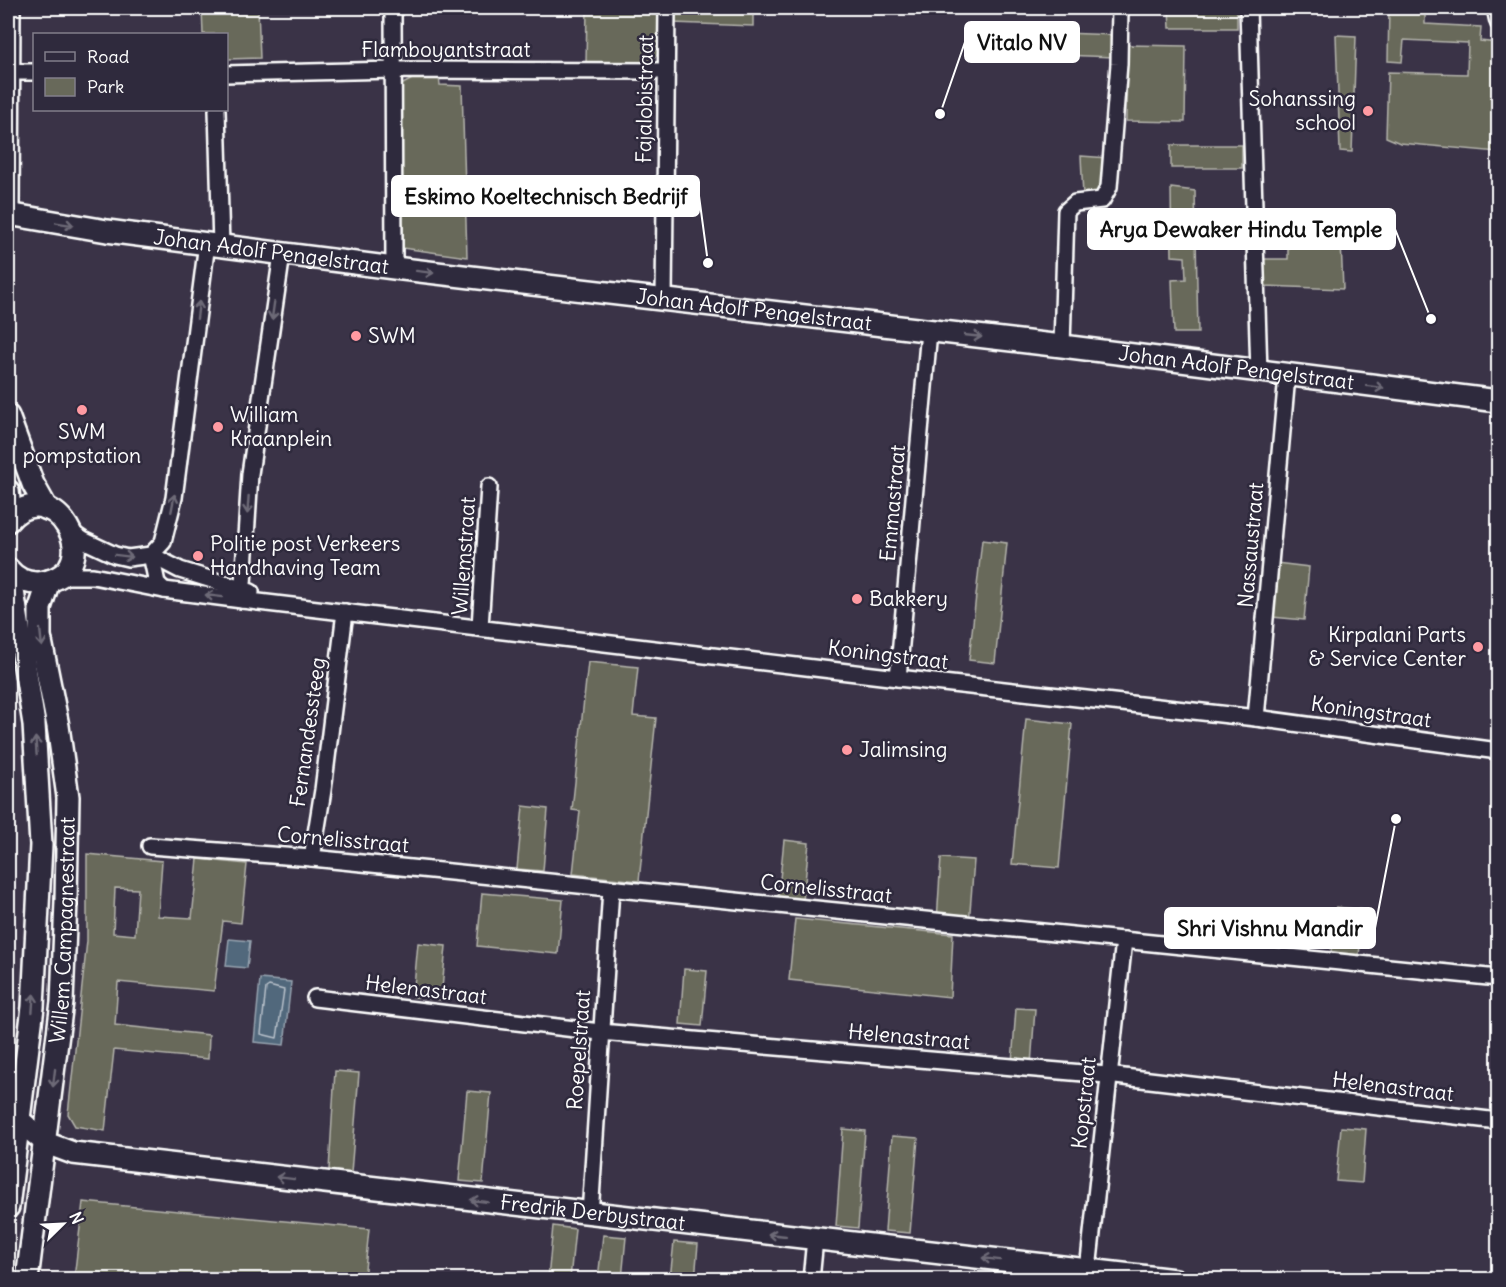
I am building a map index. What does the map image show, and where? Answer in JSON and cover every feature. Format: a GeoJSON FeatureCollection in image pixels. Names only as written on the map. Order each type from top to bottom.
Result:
{"type":"FeatureCollection","features":[{"type":"Feature","properties":{"kind":"main road","name":"Johan Adolf Pengelstraat"},"geometry":{"type":"LineString","coordinates":[[9,215],[394,268],[1062,346],[1259,373],[1498,401]]}},
{"type":"Feature","properties":{"kind":"main road"},"geometry":{"type":"LineString","coordinates":[[8,416],[33,484],[47,509]]}},
{"type":"Feature","properties":{"kind":"main road"},"geometry":{"type":"LineString","coordinates":[[8,491],[9,519],[28,508],[47,509],[62,518],[72,532]]}},
{"type":"Feature","properties":{"kind":"main road","name":"Willem Campagnestraat"},"geometry":{"type":"LineString","coordinates":[[27,1280],[63,1002],[69,810],[58,726],[40,636],[40,608],[54,579],[69,564],[73,554],[72,532]]}},
{"type":"Feature","properties":{"kind":"main road"},"geometry":{"type":"LineString","coordinates":[[9,571],[31,583],[54,579]]}},
{"type":"Feature","properties":{"kind":"main road","name":"Willem Campagnestraat"},"geometry":{"type":"LineString","coordinates":[[8,1207],[33,1007],[41,845],[34,724],[9,571]]}},
{"type":"Feature","properties":{"kind":"main road","name":"Fredrik Derbystraat"},"geometry":{"type":"LineString","coordinates":[[20,1121],[46,1143],[73,1153],[590,1215],[1175,1280]]}},
{"type":"Feature","properties":{"kind":"street"},"geometry":{"type":"LineString","coordinates":[[9,215],[12,8]]}},
{"type":"Feature","properties":{"kind":"street"},"geometry":{"type":"LineString","coordinates":[[393,8],[394,268]]}},
{"type":"Feature","properties":{"kind":"street","name":"Fajalobistraat"},"geometry":{"type":"LineString","coordinates":[[664,299],[667,8]]}},
{"type":"Feature","properties":{"kind":"street"},"geometry":{"type":"LineString","coordinates":[[1062,346],[1066,211],[1075,203],[1102,200],[1109,187],[1119,64],[1120,8]]}},
{"type":"Feature","properties":{"kind":"street"},"geometry":{"type":"LineString","coordinates":[[1248,8],[1259,373]]}},
{"type":"Feature","properties":{"kind":"street"},"geometry":{"type":"LineString","coordinates":[[1495,8],[1498,22]]}},
{"type":"Feature","properties":{"kind":"street","name":"Flamboyantstraat"},"geometry":{"type":"LineString","coordinates":[[228,74],[394,70],[666,71]]}},
{"type":"Feature","properties":{"kind":"street"},"geometry":{"type":"LineString","coordinates":[[11,72],[33,72]]}},
{"type":"Feature","properties":{"kind":"street"},"geometry":{"type":"LineString","coordinates":[[72,532],[83,540],[115,555],[128,558],[151,555],[163,542],[174,498],[214,244],[217,111]]}},
{"type":"Feature","properties":{"kind":"street"},"geometry":{"type":"LineString","coordinates":[[242,594],[250,474],[282,254]]}},
{"type":"Feature","properties":{"kind":"street","name":"Emmastraat"},"geometry":{"type":"LineString","coordinates":[[898,678],[929,331]]}},
{"type":"Feature","properties":{"kind":"street","name":"Nassaustraat"},"geometry":{"type":"LineString","coordinates":[[1256,717],[1287,376]]}},
{"type":"Feature","properties":{"kind":"street","name":"Willemstraat"},"geometry":{"type":"LineString","coordinates":[[480,627],[489,487]]}},
{"type":"Feature","properties":{"kind":"street"},"geometry":{"type":"LineString","coordinates":[[151,555],[157,582],[164,590]]}},
{"type":"Feature","properties":{"kind":"street","name":"Koningstraat"},"geometry":{"type":"LineString","coordinates":[[151,555],[180,570],[272,603],[898,678],[1256,717],[1498,751]]}},
{"type":"Feature","properties":{"kind":"street","name":"Koningstraat"},"geometry":{"type":"LineString","coordinates":[[54,579],[93,576],[164,590],[242,594]]}},
{"type":"Feature","properties":{"kind":"street","name":"Fernandessteeg"},"geometry":{"type":"LineString","coordinates":[[312,858],[323,790],[345,612]]}},
{"type":"Feature","properties":{"kind":"street","name":"Cornelisstraat"},"geometry":{"type":"LineString","coordinates":[[150,846],[312,858],[1498,978]]}},
{"type":"Feature","properties":{"kind":"street","name":"Roepelstraat"},"geometry":{"type":"LineString","coordinates":[[590,1215],[611,889]]}},
{"type":"Feature","properties":{"kind":"street","name":"Kopstraat"},"geometry":{"type":"LineString","coordinates":[[1088,1270],[1107,1075],[1124,940]]}},
{"type":"Feature","properties":{"kind":"street","name":"Helenastraat"},"geometry":{"type":"LineString","coordinates":[[315,998],[600,1032],[1107,1075],[1498,1121]]}},
{"type":"Feature","properties":{"kind":"street"},"geometry":{"type":"LineString","coordinates":[[811,1280],[815,1239]]}},
{"type":"Feature","properties":{"kind":"green space"},"geometry":{"type":"Polygon","coordinates":[[[202,8],[258,8],[260,58],[228,59],[228,33],[203,33],[202,8]]]}},
{"type":"Feature","properties":{"kind":"green space"},"geometry":{"type":"Polygon","coordinates":[[[587,8],[661,8],[657,55],[647,65],[586,65],[587,8]]]}},
{"type":"Feature","properties":{"kind":"green space"},"geometry":{"type":"Polygon","coordinates":[[[673,8],[753,8],[753,26],[673,23],[673,8]]]}},
{"type":"Feature","properties":{"kind":"green space"},"geometry":{"type":"Polygon","coordinates":[[[1169,8],[1237,8],[1237,28],[1170,28],[1169,8]]]}},
{"type":"Feature","properties":{"kind":"green space"},"geometry":{"type":"Polygon","coordinates":[[[1389,8],[1425,8],[1425,24],[1481,27],[1480,41],[1498,43],[1498,152],[1400,143],[1386,137],[1388,72],[1467,74],[1468,43],[1404,40],[1402,62],[1388,61],[1389,8]]]}},
{"type":"Feature","properties":{"kind":"green space"},"geometry":{"type":"Polygon","coordinates":[[[1063,33],[1115,35],[1114,57],[1062,55],[1063,33]]]}},
{"type":"Feature","properties":{"kind":"green space"},"geometry":{"type":"Polygon","coordinates":[[[1336,35],[1356,36],[1352,152],[1340,151],[1336,35]]]}},
{"type":"Feature","properties":{"kind":"green space"},"geometry":{"type":"Polygon","coordinates":[[[1127,45],[1186,46],[1185,122],[1126,121],[1127,45]]]}},
{"type":"Feature","properties":{"kind":"green space"},"geometry":{"type":"Polygon","coordinates":[[[416,77],[439,77],[440,85],[462,86],[467,257],[403,248],[403,223],[400,222],[401,85],[416,77]]]}},
{"type":"Feature","properties":{"kind":"green space"},"geometry":{"type":"Polygon","coordinates":[[[1171,145],[1242,145],[1242,168],[1171,168],[1171,145]]]}},
{"type":"Feature","properties":{"kind":"green space"},"geometry":{"type":"Polygon","coordinates":[[[1081,156],[1108,158],[1103,192],[1083,196],[1081,156]]]}},
{"type":"Feature","properties":{"kind":"green space"},"geometry":{"type":"Polygon","coordinates":[[[1171,188],[1195,191],[1198,333],[1174,333],[1172,280],[1186,279],[1185,257],[1172,256],[1171,188]]]}},
{"type":"Feature","properties":{"kind":"green space"},"geometry":{"type":"Polygon","coordinates":[[[1288,240],[1341,242],[1343,289],[1265,286],[1264,259],[1288,259],[1288,240]]]}},
{"type":"Feature","properties":{"kind":"green space"},"geometry":{"type":"Polygon","coordinates":[[[982,540],[1007,543],[995,663],[969,660],[982,540]]]}},
{"type":"Feature","properties":{"kind":"green space"},"geometry":{"type":"Polygon","coordinates":[[[1276,563],[1309,567],[1304,620],[1272,617],[1276,563]]]}},
{"type":"Feature","properties":{"kind":"green space"},"geometry":{"type":"Polygon","coordinates":[[[588,662],[638,667],[633,716],[656,718],[639,881],[573,874],[580,811],[572,810],[588,662]]]}},
{"type":"Feature","properties":{"kind":"green space"},"geometry":{"type":"Polygon","coordinates":[[[1026,719],[1072,724],[1059,868],[1012,864],[1026,719]]]}},
{"type":"Feature","properties":{"kind":"green space"},"geometry":{"type":"Polygon","coordinates":[[[523,806],[548,809],[543,871],[517,869],[523,806]]]}},
{"type":"Feature","properties":{"kind":"green space"},"geometry":{"type":"Polygon","coordinates":[[[784,840],[809,843],[803,901],[778,898],[784,840]]]}},
{"type":"Feature","properties":{"kind":"green space"},"geometry":{"type":"Polygon","coordinates":[[[87,854],[162,861],[158,916],[192,918],[198,859],[247,864],[241,923],[223,921],[214,991],[118,982],[115,1025],[209,1035],[208,1059],[114,1050],[105,1131],[75,1126],[68,1114],[87,941],[87,854]],[[115,888],[113,933],[135,935],[138,889],[115,888]]]}},
{"type":"Feature","properties":{"kind":"green space"},"geometry":{"type":"Polygon","coordinates":[[[941,858],[974,860],[969,924],[937,921],[941,858]]]}},
{"type":"Feature","properties":{"kind":"green space"},"geometry":{"type":"Polygon","coordinates":[[[482,893],[563,900],[558,954],[477,946],[482,893]]]}},
{"type":"Feature","properties":{"kind":"green space"},"geometry":{"type":"Polygon","coordinates":[[[1336,907],[1364,910],[1359,955],[1331,952],[1336,907]]]}},
{"type":"Feature","properties":{"kind":"green space"},"geometry":{"type":"Polygon","coordinates":[[[795,919],[953,934],[950,997],[789,980],[795,919]]]}},
{"type":"Feature","properties":{"kind":"green space"},"geometry":{"type":"Polygon","coordinates":[[[418,943],[446,946],[441,1000],[413,997],[418,943]]]}},
{"type":"Feature","properties":{"kind":"green space"},"geometry":{"type":"Polygon","coordinates":[[[684,969],[707,971],[702,1026],[680,1024],[684,969]]]}},
{"type":"Feature","properties":{"kind":"green space"},"geometry":{"type":"Polygon","coordinates":[[[1016,1008],[1035,1009],[1031,1065],[1012,1063],[1016,1008]]]}},
{"type":"Feature","properties":{"kind":"green space"},"geometry":{"type":"Polygon","coordinates":[[[335,1071],[359,1073],[351,1173],[329,1170],[335,1071]]]}},
{"type":"Feature","properties":{"kind":"green space"},"geometry":{"type":"Polygon","coordinates":[[[467,1091],[491,1093],[483,1183],[459,1181],[467,1091]]]}},
{"type":"Feature","properties":{"kind":"green space"},"geometry":{"type":"Polygon","coordinates":[[[1341,1127],[1366,1129],[1362,1183],[1336,1181],[1341,1127]]]}},
{"type":"Feature","properties":{"kind":"green space"},"geometry":{"type":"Polygon","coordinates":[[[843,1129],[865,1131],[858,1228],[836,1226],[843,1129]]]}},
{"type":"Feature","properties":{"kind":"green space"},"geometry":{"type":"Polygon","coordinates":[[[892,1136],[918,1138],[910,1233],[885,1231],[892,1136]]]}},
{"type":"Feature","properties":{"kind":"green space"},"geometry":{"type":"Polygon","coordinates":[[[83,1202],[369,1229],[364,1279],[74,1279],[83,1202]]]}},
{"type":"Feature","properties":{"kind":"green space"},"geometry":{"type":"Polygon","coordinates":[[[553,1226],[575,1229],[570,1279],[548,1279],[553,1226]]]}},
{"type":"Feature","properties":{"kind":"green space"},"geometry":{"type":"Polygon","coordinates":[[[603,1235],[626,1237],[622,1279],[598,1279],[603,1235]]]}},
{"type":"Feature","properties":{"kind":"green space"},"geometry":{"type":"Polygon","coordinates":[[[674,1242],[698,1244],[695,1279],[670,1279],[674,1242]]]}},
{"type":"Feature","properties":{"kind":"water"},"geometry":{"type":"Polygon","coordinates":[[[229,939],[250,941],[247,968],[226,966],[229,939]]]}},
{"type":"Feature","properties":{"kind":"water"},"geometry":{"type":"Polygon","coordinates":[[[260,979],[291,982],[284,1045],[254,1042],[260,979]]]}},
{"type":"Feature","properties":{"kind":"place","name":"Sohanssing school"},"geometry":{"type":"Point","coordinates":[1368,111]}},
{"type":"Feature","properties":{"kind":"place","name":"Vitalo NV"},"geometry":{"type":"Point","coordinates":[940,114]}},
{"type":"Feature","properties":{"kind":"place","name":"Eskimo Koeltechnisch Bedrijf"},"geometry":{"type":"Point","coordinates":[708,263]}},
{"type":"Feature","properties":{"kind":"place","name":"Arya Dewaker Hindu Temple"},"geometry":{"type":"Point","coordinates":[1431,319]}},
{"type":"Feature","properties":{"kind":"place","name":"SWM"},"geometry":{"type":"Point","coordinates":[356,336]}},
{"type":"Feature","properties":{"kind":"place","name":"SWM pompstation"},"geometry":{"type":"Point","coordinates":[82,410]}},
{"type":"Feature","properties":{"kind":"place","name":"William Kraanplein"},"geometry":{"type":"Point","coordinates":[218,427]}},
{"type":"Feature","properties":{"kind":"place","name":"Politie post Verkeers Handhaving Team"},"geometry":{"type":"Point","coordinates":[198,556]}},
{"type":"Feature","properties":{"kind":"place","name":"Bakkery"},"geometry":{"type":"Point","coordinates":[857,599]}},
{"type":"Feature","properties":{"kind":"place","name":"Kirpalani Parts & Service Center"},"geometry":{"type":"Point","coordinates":[1478,647]}},
{"type":"Feature","properties":{"kind":"place","name":"Jalimsing"},"geometry":{"type":"Point","coordinates":[847,750]}},
{"type":"Feature","properties":{"kind":"place","name":"Shri Vishnu Mandir"},"geometry":{"type":"Point","coordinates":[1396,819]}}]}
